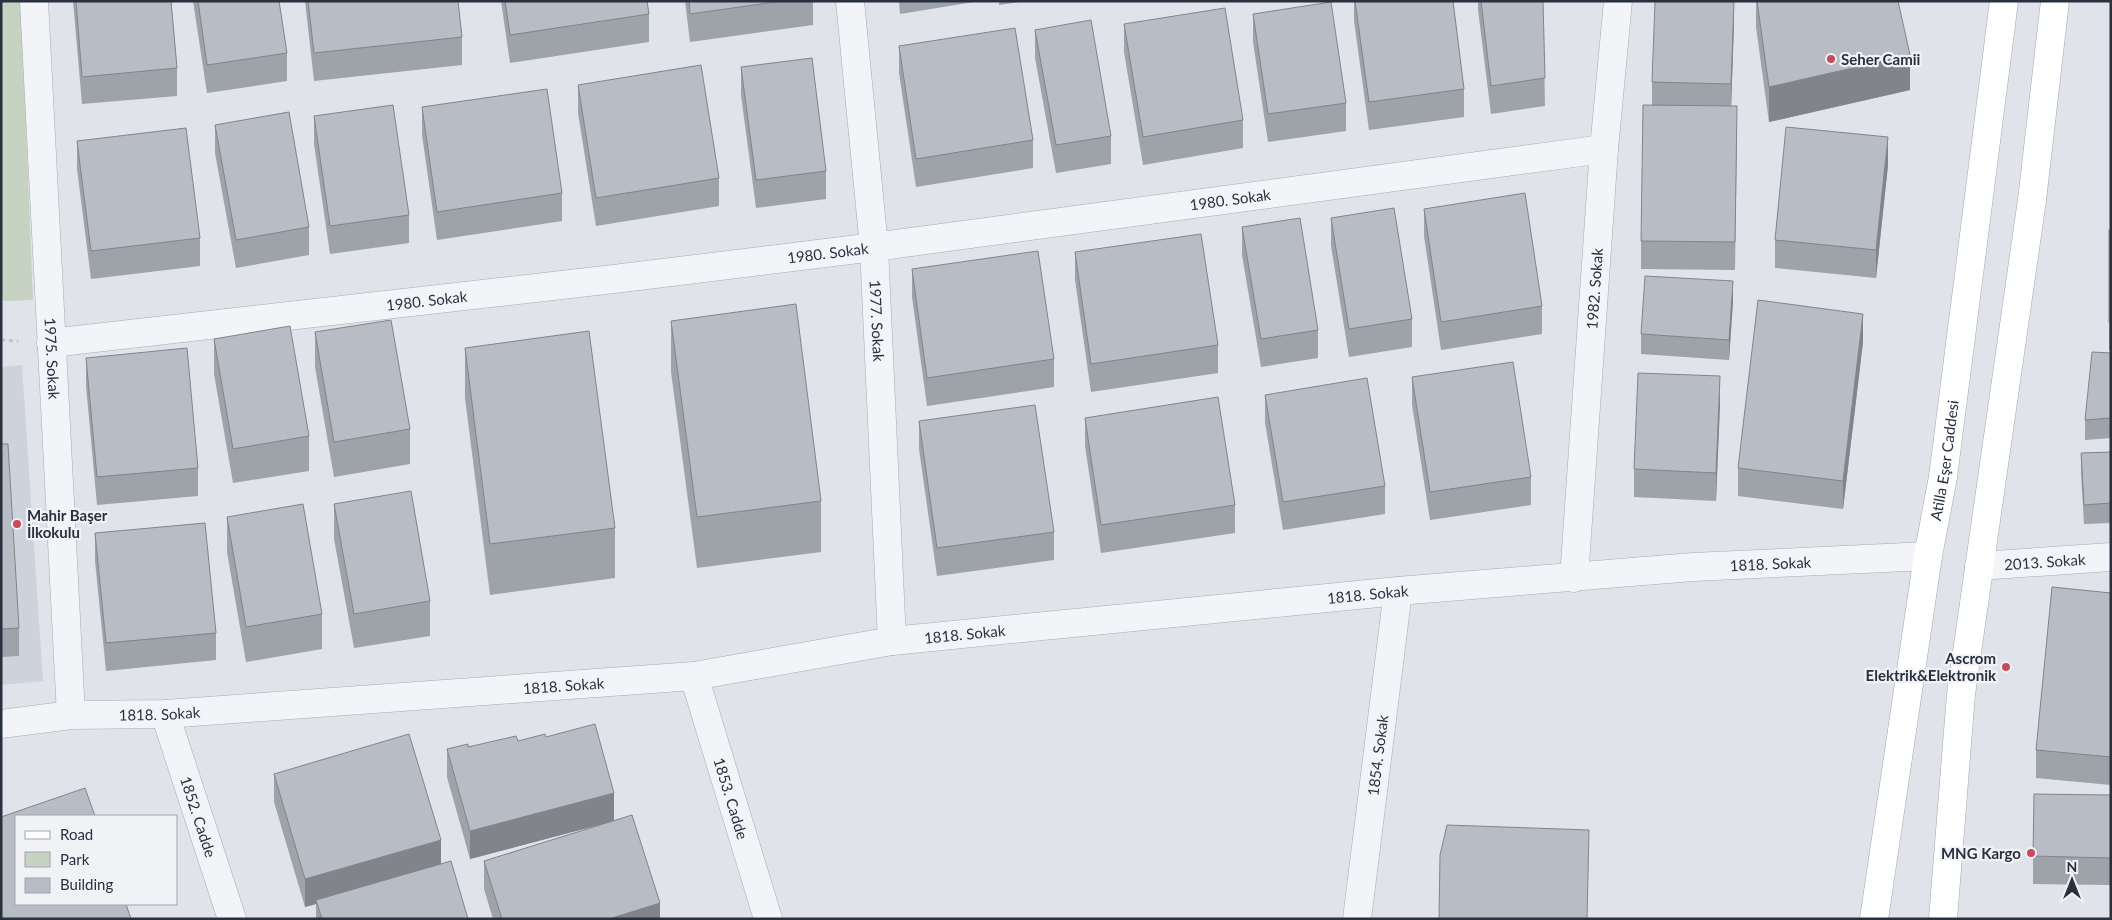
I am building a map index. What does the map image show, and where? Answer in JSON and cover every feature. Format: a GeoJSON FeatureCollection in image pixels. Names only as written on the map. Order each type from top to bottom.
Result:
{"type":"FeatureCollection","features":[{"type":"Feature","properties":{"kind":"main road","name":"Atilla Eşer Caddesi"},"geometry":{"type":"LineString","coordinates":[[1874,919],[1928,556],[1944,467],[2004,1]]}},
{"type":"Feature","properties":{"kind":"main road"},"geometry":{"type":"LineString","coordinates":[[1943,919],[1961,694],[2032,200],[2056,1]]}},
{"type":"Feature","properties":{"kind":"street","name":"1975. Sokak"},"geometry":{"type":"LineString","coordinates":[[34,1],[71,715]]}},
{"type":"Feature","properties":{"kind":"street","name":"1977. Sokak"},"geometry":{"type":"LineString","coordinates":[[850,1],[874,247],[892,641]]}},
{"type":"Feature","properties":{"kind":"street","name":"1982. Sokak"},"geometry":{"type":"LineString","coordinates":[[1574,578],[1604,149],[1618,1]]}},
{"type":"Feature","properties":{"kind":"street","name":"1980. Sokak"},"geometry":{"type":"LineString","coordinates":[[51,343],[614,279],[874,247],[1604,149]]}},
{"type":"Feature","properties":{"kind":"street","name":"1818. Sokak"},"geometry":{"type":"LineString","coordinates":[[1,724],[71,715],[165,714],[694,676],[892,641],[1398,591],[1693,567],[1928,556]]}},
{"type":"Feature","properties":{"kind":"street","name":"2013. Sokak"},"geometry":{"type":"LineString","coordinates":[[1979,566],[2111,557]]}},
{"type":"Feature","properties":{"kind":"street","name":"1854. Sokak"},"geometry":{"type":"LineString","coordinates":[[1356,919],[1398,591]]}},
{"type":"Feature","properties":{"kind":"street","name":"1853. Cadde"},"geometry":{"type":"LineString","coordinates":[[694,676],[768,919]]}},
{"type":"Feature","properties":{"kind":"street","name":"1852. Cadde"},"geometry":{"type":"LineString","coordinates":[[165,714],[232,919]]}},
{"type":"Feature","properties":{"kind":"shaded area","name":"Mahir Başer İlkokulu"},"geometry":{"type":"Polygon","coordinates":[[[22,365],[43,681],[1,685],[1,367],[22,365]]]}},
{"type":"Feature","properties":{"kind":"green space"},"geometry":{"type":"Polygon","coordinates":[[[1,1],[21,1],[33,300],[1,301],[1,1]]]}},
{"type":"Feature","properties":{"kind":"building"},"geometry":{"type":"Polygon","coordinates":[[[76,1],[171,1],[177,68],[82,77],[76,1]]]}},
{"type":"Feature","properties":{"kind":"building"},"geometry":{"type":"Polygon","coordinates":[[[198,1],[279,1],[287,53],[207,65],[198,1]]]}},
{"type":"Feature","properties":{"kind":"building"},"geometry":{"type":"Polygon","coordinates":[[[308,1],[458,1],[462,37],[314,53],[308,1]]]}},
{"type":"Feature","properties":{"kind":"building"},"geometry":{"type":"Polygon","coordinates":[[[505,1],[647,1],[649,14],[510,35],[505,1]]]}},
{"type":"Feature","properties":{"kind":"building"},"geometry":{"type":"Polygon","coordinates":[[[689,1],[782,1],[690,14],[689,1]]]}},
{"type":"Feature","properties":{"kind":"building"},"geometry":{"type":"Polygon","coordinates":[[[1355,1],[1453,1],[1464,89],[1369,102],[1355,1]]]}},
{"type":"Feature","properties":{"kind":"building"},"geometry":{"type":"Polygon","coordinates":[[[1481,1],[1543,1],[1545,78],[1491,86],[1481,1]]]}},
{"type":"Feature","properties":{"kind":"building"},"geometry":{"type":"Polygon","coordinates":[[[1655,1],[1734,1],[1731,84],[1652,82],[1655,1]]]}},
{"type":"Feature","properties":{"kind":"building","name":"Seher Camii"},"geometry":{"type":"Polygon","coordinates":[[[1757,1],[1898,1],[1910,55],[1769,87],[1757,1]]]}},
{"type":"Feature","properties":{"kind":"building"},"geometry":{"type":"Polygon","coordinates":[[[1331,2],[1346,103],[1268,114],[1253,14],[1331,2]]]}},
{"type":"Feature","properties":{"kind":"building"},"geometry":{"type":"Polygon","coordinates":[[[1225,8],[1243,120],[1143,137],[1124,24],[1225,8]]]}},
{"type":"Feature","properties":{"kind":"building"},"geometry":{"type":"Polygon","coordinates":[[[1091,20],[1111,136],[1056,145],[1035,30],[1091,20]]]}},
{"type":"Feature","properties":{"kind":"building"},"geometry":{"type":"Polygon","coordinates":[[[1015,28],[1033,140],[916,159],[899,46],[1015,28]]]}},
{"type":"Feature","properties":{"kind":"building"},"geometry":{"type":"Polygon","coordinates":[[[812,58],[826,171],[756,180],[741,67],[812,58]]]}},
{"type":"Feature","properties":{"kind":"building"},"geometry":{"type":"Polygon","coordinates":[[[701,65],[719,178],[596,198],[578,85],[701,65]]]}},
{"type":"Feature","properties":{"kind":"building"},"geometry":{"type":"Polygon","coordinates":[[[547,89],[562,193],[437,212],[422,107],[547,89]]]}},
{"type":"Feature","properties":{"kind":"building"},"geometry":{"type":"Polygon","coordinates":[[[393,105],[409,215],[330,226],[314,116],[393,105]]]}},
{"type":"Feature","properties":{"kind":"building"},"geometry":{"type":"Polygon","coordinates":[[[1643,105],[1737,106],[1735,242],[1641,241],[1643,105]]]}},
{"type":"Feature","properties":{"kind":"building"},"geometry":{"type":"Polygon","coordinates":[[[289,112],[309,227],[236,240],[215,125],[289,112]]]}},
{"type":"Feature","properties":{"kind":"building"},"geometry":{"type":"Polygon","coordinates":[[[1786,127],[1888,137],[1876,250],[1775,240],[1786,127]]]}},
{"type":"Feature","properties":{"kind":"building"},"geometry":{"type":"Polygon","coordinates":[[[186,128],[200,238],[91,251],[77,141],[186,128]]]}},
{"type":"Feature","properties":{"kind":"building"},"geometry":{"type":"Polygon","coordinates":[[[1525,193],[1542,306],[1441,322],[1424,209],[1525,193]]]}},
{"type":"Feature","properties":{"kind":"building"},"geometry":{"type":"Polygon","coordinates":[[[1394,208],[1412,319],[1349,329],[1331,218],[1394,208]]]}},
{"type":"Feature","properties":{"kind":"building"},"geometry":{"type":"Polygon","coordinates":[[[1300,218],[1318,330],[1261,339],[1242,227],[1300,218]]]}},
{"type":"Feature","properties":{"kind":"building"},"geometry":{"type":"Polygon","coordinates":[[[2109,230],[2111,230],[2111,322],[2109,322],[2109,230]]]}},
{"type":"Feature","properties":{"kind":"building"},"geometry":{"type":"Polygon","coordinates":[[[1201,234],[1218,345],[1091,364],[1075,252],[1201,234]]]}},
{"type":"Feature","properties":{"kind":"building"},"geometry":{"type":"Polygon","coordinates":[[[1038,251],[1054,359],[927,378],[912,269],[1038,251]]]}},
{"type":"Feature","properties":{"kind":"building"},"geometry":{"type":"Polygon","coordinates":[[[1645,276],[1733,281],[1729,340],[1641,334],[1645,276]]]}},
{"type":"Feature","properties":{"kind":"building"},"geometry":{"type":"Polygon","coordinates":[[[1758,300],[1863,314],[1843,481],[1738,468],[1758,300]]]}},
{"type":"Feature","properties":{"kind":"building"},"geometry":{"type":"Polygon","coordinates":[[[796,304],[821,501],[697,517],[671,321],[796,304]]]}},
{"type":"Feature","properties":{"kind":"building"},"geometry":{"type":"Polygon","coordinates":[[[391,320],[410,429],[334,442],[315,332],[391,320]]]}},
{"type":"Feature","properties":{"kind":"building"},"geometry":{"type":"Polygon","coordinates":[[[290,326],[309,436],[233,449],[214,339],[290,326]]]}},
{"type":"Feature","properties":{"kind":"building"},"geometry":{"type":"Polygon","coordinates":[[[589,331],[615,528],[490,544],[465,348],[589,331]]]}},
{"type":"Feature","properties":{"kind":"building"},"geometry":{"type":"Polygon","coordinates":[[[187,348],[198,468],[97,477],[86,358],[187,348]]]}},
{"type":"Feature","properties":{"kind":"building"},"geometry":{"type":"Polygon","coordinates":[[[2092,352],[2111,353],[2111,418],[2085,420],[2092,352]]]}},
{"type":"Feature","properties":{"kind":"building"},"geometry":{"type":"Polygon","coordinates":[[[1513,362],[1531,477],[1430,492],[1412,377],[1513,362]]]}},
{"type":"Feature","properties":{"kind":"building"},"geometry":{"type":"Polygon","coordinates":[[[1638,373],[1720,376],[1716,473],[1634,469],[1638,373]]]}},
{"type":"Feature","properties":{"kind":"building"},"geometry":{"type":"Polygon","coordinates":[[[1367,378],[1385,486],[1283,502],[1265,395],[1367,378]]]}},
{"type":"Feature","properties":{"kind":"building"},"geometry":{"type":"Polygon","coordinates":[[[1218,397],[1235,505],[1101,525],[1085,418],[1218,397]]]}},
{"type":"Feature","properties":{"kind":"building"},"geometry":{"type":"Polygon","coordinates":[[[1035,405],[1054,532],[937,548],[919,421],[1035,405]]]}},
{"type":"Feature","properties":{"kind":"building"},"geometry":{"type":"Polygon","coordinates":[[[1,444],[8,444],[19,628],[1,629],[1,444]]]}},
{"type":"Feature","properties":{"kind":"building"},"geometry":{"type":"Polygon","coordinates":[[[2111,452],[2111,503],[2084,505],[2081,453],[2111,452]]]}},
{"type":"Feature","properties":{"kind":"building"},"geometry":{"type":"Polygon","coordinates":[[[411,491],[430,601],[354,614],[334,504],[411,491]]]}},
{"type":"Feature","properties":{"kind":"building"},"geometry":{"type":"Polygon","coordinates":[[[303,504],[322,614],[246,627],[227,517],[303,504]]]}},
{"type":"Feature","properties":{"kind":"building"},"geometry":{"type":"Polygon","coordinates":[[[205,523],[216,633],[106,643],[95,533],[205,523]]]}},
{"type":"Feature","properties":{"kind":"building"},"geometry":{"type":"Polygon","coordinates":[[[2052,587],[2111,593],[2111,757],[2036,750],[2052,587]]]}},
{"type":"Feature","properties":{"kind":"building"},"geometry":{"type":"Polygon","coordinates":[[[595,724],[614,793],[470,831],[447,749],[468,744],[468,747],[516,736],[518,741],[545,734],[546,737],[595,724]]]}},
{"type":"Feature","properties":{"kind":"building"},"geometry":{"type":"Polygon","coordinates":[[[409,734],[441,840],[305,879],[274,774],[409,734]]]}},
{"type":"Feature","properties":{"kind":"building"},"geometry":{"type":"Polygon","coordinates":[[[85,788],[95,815],[15,815],[15,905],[126,905],[131,919],[1,919],[1,817],[85,788]]]}},
{"type":"Feature","properties":{"kind":"building"},"geometry":{"type":"Polygon","coordinates":[[[2034,794],[2111,795],[2111,858],[2033,856],[2034,794]]]}},
{"type":"Feature","properties":{"kind":"building"},"geometry":{"type":"Polygon","coordinates":[[[632,815],[660,903],[609,919],[502,919],[484,861],[632,815]]]}},
{"type":"Feature","properties":{"kind":"building"},"geometry":{"type":"Polygon","coordinates":[[[1447,825],[1589,830],[1587,919],[1439,919],[1440,855],[1447,825]]]}},
{"type":"Feature","properties":{"kind":"building"},"geometry":{"type":"Polygon","coordinates":[[[451,861],[468,919],[322,919],[316,900],[451,861]]]}},
{"type":"Feature","properties":{"kind":"place","name":"Seher Camii"},"geometry":{"type":"Point","coordinates":[1831,59]}},
{"type":"Feature","properties":{"kind":"place","name":"Mahir Başer İlkokulu"},"geometry":{"type":"Point","coordinates":[17,524]}},
{"type":"Feature","properties":{"kind":"place","name":"Ascrom Elektrik&Elektronik"},"geometry":{"type":"Point","coordinates":[2006,667]}},
{"type":"Feature","properties":{"kind":"place","name":"MNG Kargo"},"geometry":{"type":"Point","coordinates":[2031,853]}}]}
